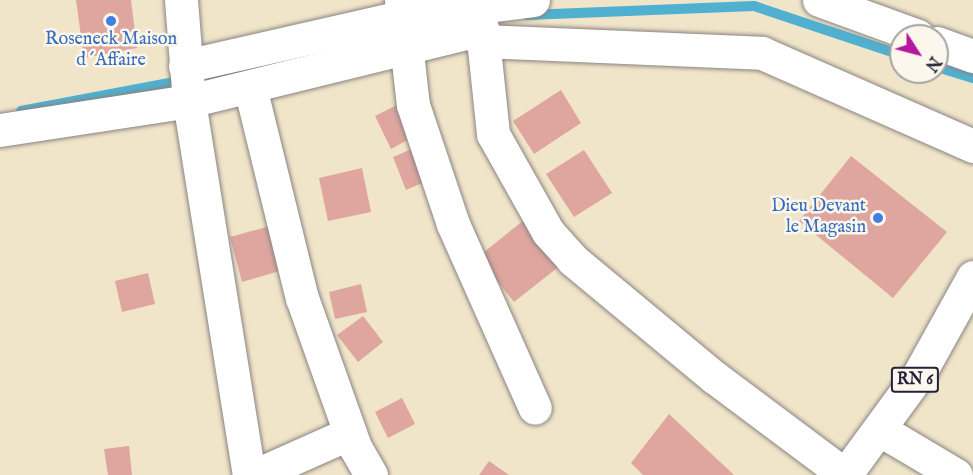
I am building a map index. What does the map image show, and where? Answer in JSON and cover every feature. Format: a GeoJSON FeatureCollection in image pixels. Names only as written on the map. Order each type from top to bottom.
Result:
{"type":"FeatureCollection","features":[{"type":"Feature","properties":{"kind":"street"},"geometry":{"type":"LineString","coordinates":[[181,0],[187,82],[249,475]]}},
{"type":"Feature","properties":{"kind":"street"},"geometry":{"type":"LineString","coordinates":[[0,130],[401,26],[533,0]]}},
{"type":"Feature","properties":{"kind":"street"},"geometry":{"type":"LineString","coordinates":[[819,0],[889,25]]}},
{"type":"Feature","properties":{"kind":"street"},"geometry":{"type":"LineString","coordinates":[[187,82],[250,87],[401,26],[482,29],[481,41],[493,134],[548,232],[573,260],[714,377],[845,475]]}},
{"type":"Feature","properties":{"kind":"street"},"geometry":{"type":"LineString","coordinates":[[401,26],[413,105],[453,224],[535,408]]}},
{"type":"Feature","properties":{"kind":"street"},"geometry":{"type":"LineString","coordinates":[[481,41],[762,53],[973,146]]}},
{"type":"Feature","properties":{"kind":"street"},"geometry":{"type":"LineString","coordinates":[[949,47],[973,56]]}},
{"type":"Feature","properties":{"kind":"street"},"geometry":{"type":"LineString","coordinates":[[250,87],[302,298],[350,433],[371,475]]}},
{"type":"Feature","properties":{"kind":"street","name":"RN 6"},"geometry":{"type":"LineString","coordinates":[[845,475],[882,431],[973,277]]}},
{"type":"Feature","properties":{"kind":"street"},"geometry":{"type":"LineString","coordinates":[[882,431],[956,475]]}},
{"type":"Feature","properties":{"kind":"street"},"geometry":{"type":"LineString","coordinates":[[256,475],[350,433]]}},
{"type":"Feature","properties":{"kind":"building"},"geometry":{"type":"Polygon","coordinates":[[[76,0],[131,0],[137,48],[84,58],[76,0]]]}},
{"type":"Feature","properties":{"kind":"building"},"geometry":{"type":"Polygon","coordinates":[[[561,90],[581,123],[534,154],[513,121],[561,90]]]}},
{"type":"Feature","properties":{"kind":"building"},"geometry":{"type":"Polygon","coordinates":[[[397,105],[413,137],[391,149],[375,116],[397,105]]]}},
{"type":"Feature","properties":{"kind":"building"},"geometry":{"type":"Polygon","coordinates":[[[421,145],[434,178],[406,190],[393,157],[421,145]]]}},
{"type":"Feature","properties":{"kind":"building"},"geometry":{"type":"Polygon","coordinates":[[[584,150],[612,193],[574,217],[546,174],[584,150]]]}},
{"type":"Feature","properties":{"kind":"building"},"geometry":{"type":"Polygon","coordinates":[[[851,156],[947,232],[893,298],[799,221],[851,156]]]}},
{"type":"Feature","properties":{"kind":"building"},"geometry":{"type":"Polygon","coordinates":[[[362,168],[371,212],[328,221],[319,178],[362,168]]]}},
{"type":"Feature","properties":{"kind":"building"},"geometry":{"type":"Polygon","coordinates":[[[524,220],[561,265],[514,302],[478,257],[524,220]]]}},
{"type":"Feature","properties":{"kind":"building"},"geometry":{"type":"Polygon","coordinates":[[[270,226],[283,270],[242,282],[230,237],[270,226]]]}},
{"type":"Feature","properties":{"kind":"building"},"geometry":{"type":"Polygon","coordinates":[[[148,273],[155,304],[122,312],[115,281],[148,273]]]}},
{"type":"Feature","properties":{"kind":"building"},"geometry":{"type":"Polygon","coordinates":[[[361,284],[367,312],[335,319],[329,292],[361,284]]]}},
{"type":"Feature","properties":{"kind":"building"},"geometry":{"type":"Polygon","coordinates":[[[363,316],[383,342],[358,362],[337,335],[363,316]]]}},
{"type":"Feature","properties":{"kind":"building"},"geometry":{"type":"Polygon","coordinates":[[[402,398],[415,424],[388,438],[375,412],[402,398]]]}},
{"type":"Feature","properties":{"kind":"building"},"geometry":{"type":"Polygon","coordinates":[[[669,414],[734,475],[643,475],[631,463],[669,414]]]}},
{"type":"Feature","properties":{"kind":"building"},"geometry":{"type":"Polygon","coordinates":[[[129,446],[132,475],[108,475],[104,449],[129,446]]]}},
{"type":"Feature","properties":{"kind":"building"},"geometry":{"type":"Polygon","coordinates":[[[489,461],[509,475],[479,475],[489,461]]]}},
{"type":"Feature","properties":{"kind":"waterway"},"geometry":{"type":"LineString","coordinates":[[527,15],[754,6],[889,51]]}},
{"type":"Feature","properties":{"kind":"waterway"},"geometry":{"type":"LineString","coordinates":[[949,71],[973,78]]}},
{"type":"Feature","properties":{"kind":"waterway"},"geometry":{"type":"LineString","coordinates":[[21,111],[185,80]]}},
{"type":"Feature","properties":{"kind":"place","name":"Roseneck Maison d´Affaire"},"geometry":{"type":"Point","coordinates":[111,21]}},
{"type":"Feature","properties":{"kind":"place","name":"Dieu Devant le Magasin"},"geometry":{"type":"Point","coordinates":[878,218]}}]}
